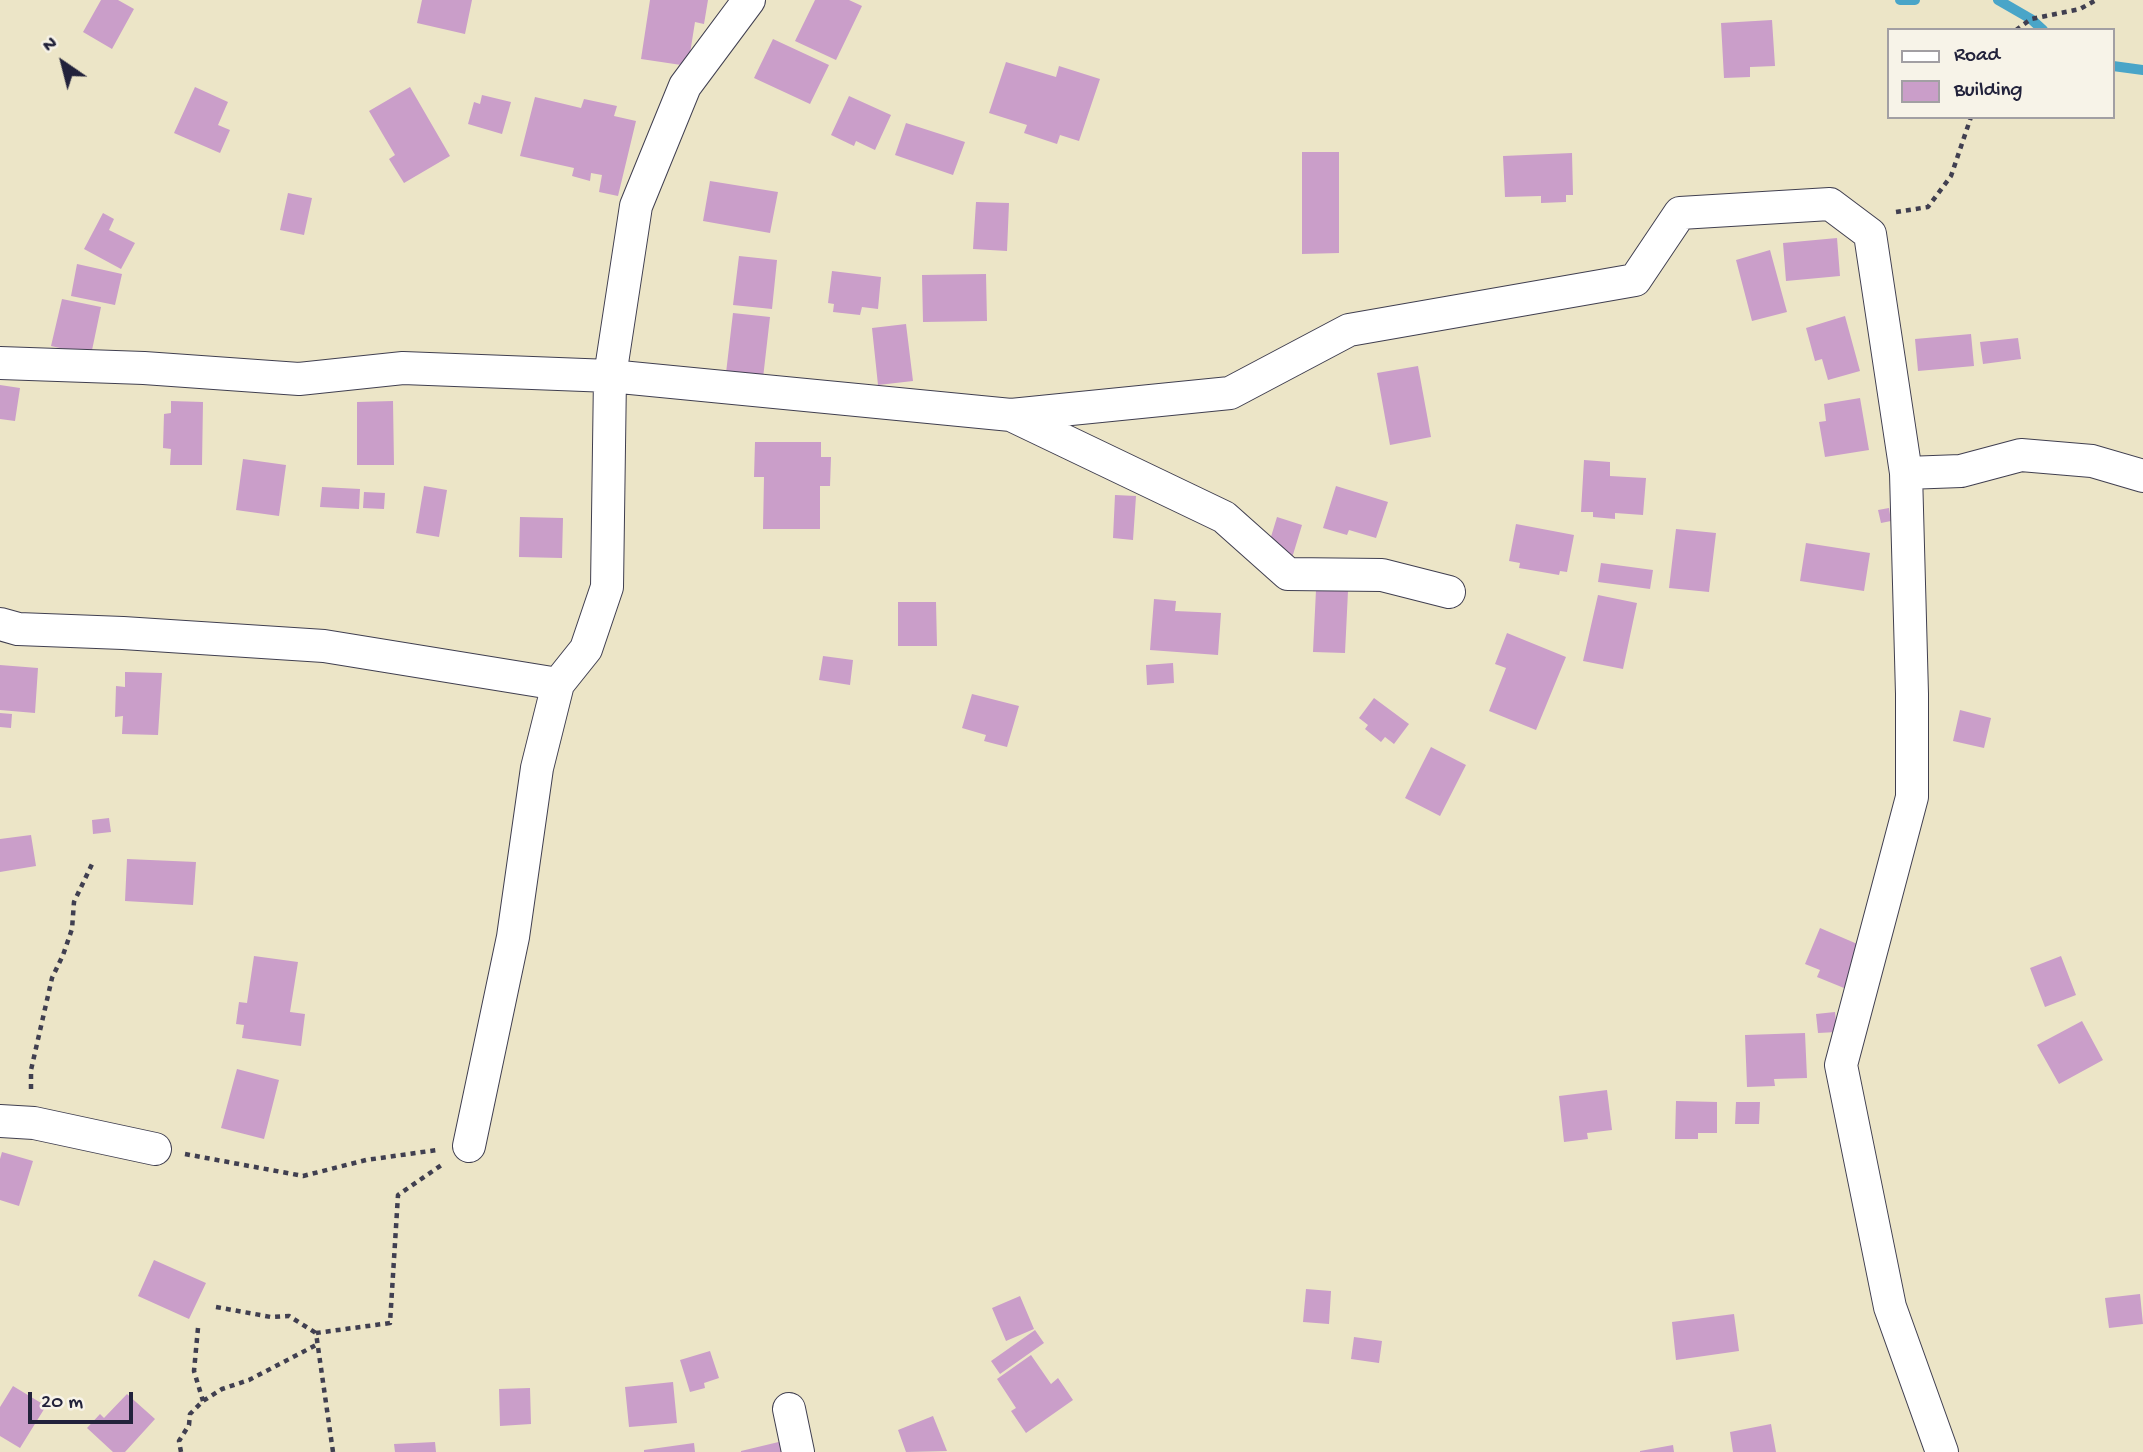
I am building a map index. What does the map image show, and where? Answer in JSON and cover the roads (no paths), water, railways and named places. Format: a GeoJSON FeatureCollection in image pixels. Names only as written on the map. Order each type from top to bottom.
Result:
{"type":"FeatureCollection","features":[{"type":"Feature","properties":{"kind":"street"},"geometry":{"type":"LineString","coordinates":[[469,1146],[513,937],[537,768],[558,684],[586,649],[607,587],[610,376],[636,206],[685,86],[749,0]]}},
{"type":"Feature","properties":{"kind":"street"},"geometry":{"type":"LineString","coordinates":[[0,363],[144,368],[299,379],[403,368],[610,376],[1011,415],[1230,393],[1349,330],[1635,281],[1680,213],[1830,204],[1870,234],[1906,473],[1912,694],[1912,797],[1841,1065],[1890,1307],[1942,1452]]}},
{"type":"Feature","properties":{"kind":"street"},"geometry":{"type":"LineString","coordinates":[[1011,415],[1224,517],[1289,574],[1381,575],[1449,592]]}},
{"type":"Feature","properties":{"kind":"street"},"geometry":{"type":"LineString","coordinates":[[1906,473],[1961,471],[2021,456],[2092,461],[2143,475]]}},
{"type":"Feature","properties":{"kind":"street"},"geometry":{"type":"LineString","coordinates":[[0,624],[18,629],[324,646],[558,684]]}},
{"type":"Feature","properties":{"kind":"street"},"geometry":{"type":"LineString","coordinates":[[0,1121],[33,1123],[155,1149]]}},
{"type":"Feature","properties":{"kind":"street"},"geometry":{"type":"LineString","coordinates":[[789,1409],[798,1452]]}},
{"type":"Feature","properties":{"kind":"waterway"},"geometry":{"type":"LineString","coordinates":[[1900,0],[1915,0]]}},
{"type":"Feature","properties":{"kind":"waterway"},"geometry":{"type":"LineString","coordinates":[[1998,0],[2031,19],[2041,28]]}},
{"type":"Feature","properties":{"kind":"waterway"},"geometry":{"type":"LineString","coordinates":[[2115,66],[2143,70]]}}]}
